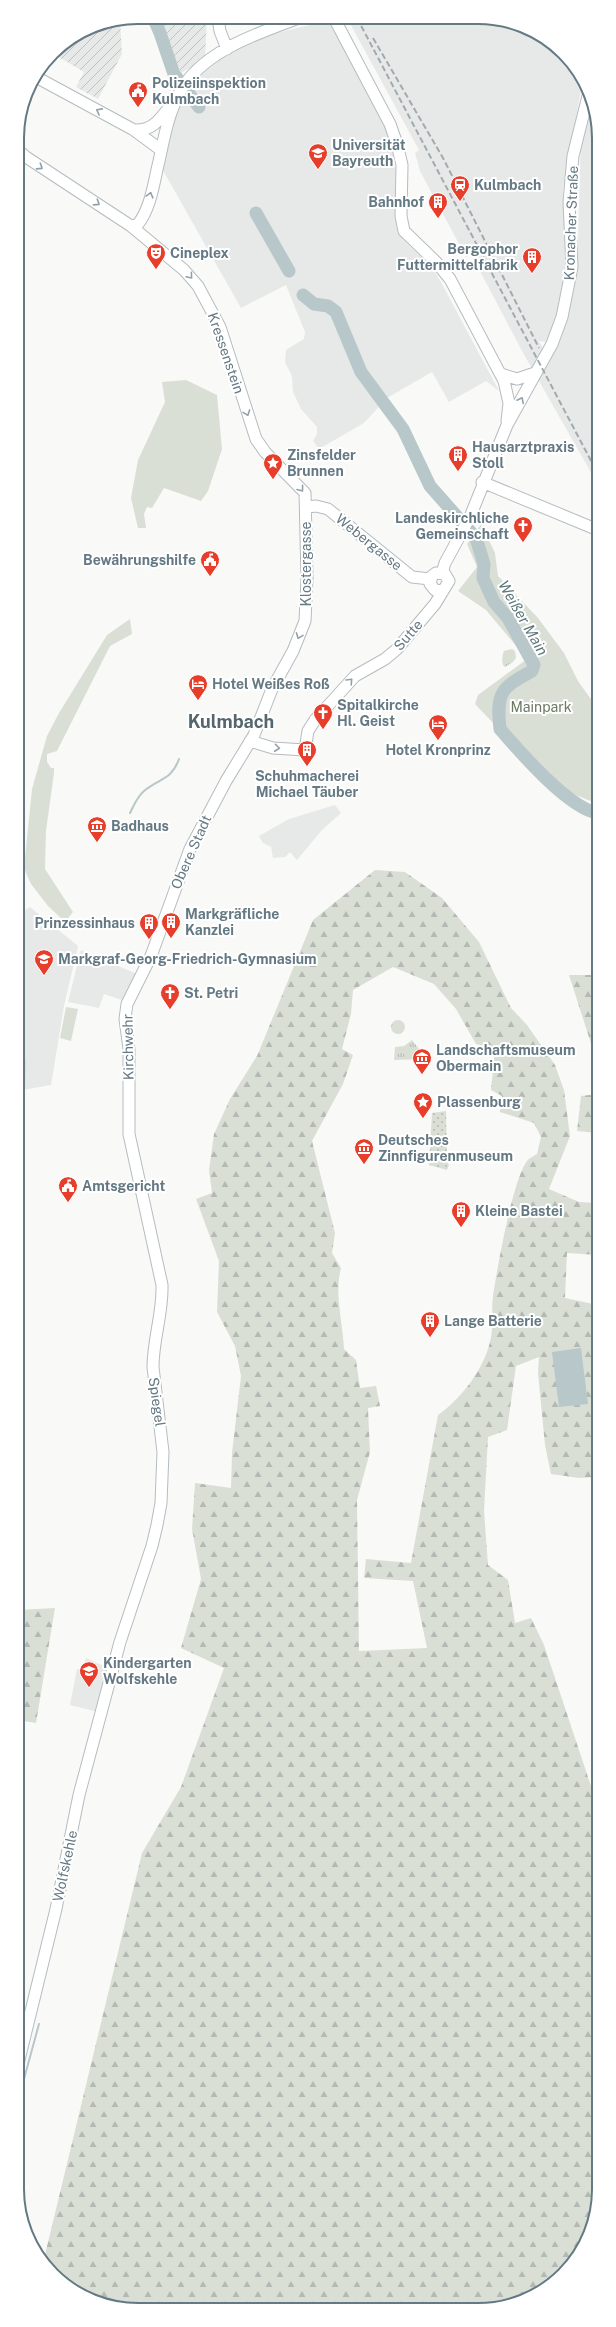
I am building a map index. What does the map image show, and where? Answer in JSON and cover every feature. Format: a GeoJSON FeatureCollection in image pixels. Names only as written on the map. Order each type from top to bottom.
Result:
{"type":"FeatureCollection","features":[{"type":"Feature","properties":{"kind":"street"},"geometry":{"type":"LineString","coordinates":[[219,24],[227,49]]}},
{"type":"Feature","properties":{"kind":"street"},"geometry":{"type":"LineString","coordinates":[[134,130],[148,129],[155,124],[179,95],[196,71],[227,49],[283,24]]}},
{"type":"Feature","properties":{"kind":"street"},"geometry":{"type":"LineString","coordinates":[[337,24],[390,124],[398,144],[402,165],[401,216],[404,231],[436,262],[450,279],[501,374],[509,403],[507,426]]}},
{"type":"Feature","properties":{"kind":"street"},"geometry":{"type":"LineString","coordinates":[[40,79],[134,130],[161,150]]}},
{"type":"Feature","properties":{"kind":"street"},"geometry":{"type":"LineString","coordinates":[[131,226],[138,224],[146,210],[169,118],[179,95]]}},
{"type":"Feature","properties":{"kind":"street","name":"Kronacher Straße"},"geometry":{"type":"LineString","coordinates":[[482,482],[507,426],[552,344],[569,290],[572,267],[569,202],[573,156],[586,103]]}},
{"type":"Feature","properties":{"kind":"street","name":"Kressenstein"},"geometry":{"type":"LineString","coordinates":[[24,155],[131,226],[184,270],[198,286],[210,305],[220,327],[256,440]]}},
{"type":"Feature","properties":{"kind":"street"},"geometry":{"type":"LineString","coordinates":[[501,374],[517,379],[535,373]]}},
{"type":"Feature","properties":{"kind":"street","name":"Klostergasse"},"geometry":{"type":"LineString","coordinates":[[250,741],[272,689],[293,651],[305,621],[307,596],[307,507],[303,488],[265,452],[256,440]]}},
{"type":"Feature","properties":{"kind":"street"},"geometry":{"type":"LineString","coordinates":[[443,591],[433,588],[430,579],[436,573],[442,572],[445,562],[470,517],[482,482],[592,528]]}},
{"type":"Feature","properties":{"kind":"street","name":"Webergasse"},"geometry":{"type":"LineString","coordinates":[[307,507],[316,506],[328,509],[412,576],[430,579]]}},
{"type":"Feature","properties":{"kind":"street","name":"Sutte"},"geometry":{"type":"LineString","coordinates":[[250,741],[273,748],[305,750],[308,731],[315,720],[355,676],[385,660],[397,649],[435,604],[447,587],[449,581],[447,576],[442,572]]}},
{"type":"Feature","properties":{"kind":"street","name":"Obere Stadt"},"geometry":{"type":"LineString","coordinates":[[144,968],[151,956],[190,849],[226,781],[250,741]]}},
{"type":"Feature","properties":{"kind":"street","name":"Kirchwehr"},"geometry":{"type":"LineString","coordinates":[[129,1134],[128,1106],[130,1064],[126,1010],[131,992],[144,968]]}},
{"type":"Feature","properties":{"kind":"street","name":"Spiegel"},"geometry":{"type":"LineString","coordinates":[[113,1668],[152,1546],[161,1502],[162,1478],[162,1433],[153,1367],[154,1346],[162,1301],[162,1285],[129,1134]]}},
{"type":"Feature","properties":{"kind":"street","name":"Wolfskehle"},"geometry":{"type":"LineString","coordinates":[[24,2040],[56,1909],[79,1795],[113,1668]]}},
{"type":"Feature","properties":{"kind":"shaded area"},"geometry":{"type":"Polygon","coordinates":[[[162,24],[207,24],[205,59],[181,73],[162,24]]]}},
{"type":"Feature","properties":{"kind":"shaded area"},"geometry":{"type":"Polygon","coordinates":[[[315,24],[334,24],[382,118],[392,148],[399,195],[395,218],[397,229],[404,241],[431,266],[499,391],[486,381],[449,402],[432,372],[387,398],[364,423],[319,449],[313,441],[317,434],[317,427],[301,409],[293,392],[292,376],[285,362],[286,350],[304,339],[305,332],[286,285],[241,308],[161,167],[180,100],[192,82],[221,59],[259,37],[315,24]]]}},
{"type":"Feature","properties":{"kind":"shaded area"},"geometry":{"type":"Polygon","coordinates":[[[350,24],[478,24],[501,26],[529,36],[548,47],[559,57],[573,74],[580,87],[581,90],[563,189],[568,262],[562,307],[548,342],[539,341],[548,358],[568,318],[577,274],[581,134],[589,111],[592,138],[592,474],[522,351],[471,254],[466,257],[420,171],[415,153],[419,150],[350,24]]]}},
{"type":"Feature","properties":{"kind":"shaded area"},"geometry":{"type":"Polygon","coordinates":[[[120,25],[122,54],[98,99],[76,87],[84,72],[58,56],[81,39],[108,28],[120,25]]]}},
{"type":"Feature","properties":{"kind":"shaded area"},"geometry":{"type":"Polygon","coordinates":[[[335,805],[341,813],[322,830],[297,860],[290,852],[285,857],[273,858],[271,847],[263,843],[259,836],[289,819],[335,805]]]}},
{"type":"Feature","properties":{"kind":"shaded area","name":"Markgraf-Georg-Friedrich-Gymnasium"},"geometry":{"type":"Polygon","coordinates":[[[30,907],[78,946],[64,1006],[51,1085],[24,1090],[24,911],[30,907]]]}},
{"type":"Feature","properties":{"kind":"shaded area"},"geometry":{"type":"Polygon","coordinates":[[[81,950],[137,974],[125,1001],[104,994],[99,1008],[68,1002],[81,950]]]}},
{"type":"Feature","properties":{"kind":"shaded area"},"geometry":{"type":"Polygon","coordinates":[[[581,1348],[588,1404],[559,1407],[552,1352],[581,1348]]]}},
{"type":"Feature","properties":{"kind":"shaded area","name":"Kindergarten Wolfskehle"},"geometry":{"type":"Polygon","coordinates":[[[86,1658],[108,1668],[98,1712],[70,1705],[77,1669],[82,1670],[86,1658]]]}},
{"type":"Feature","properties":{"kind":"green space"},"geometry":{"type":"Polygon","coordinates":[[[186,380],[217,395],[222,449],[208,491],[201,501],[164,488],[152,508],[147,507],[144,514],[146,528],[138,528],[131,498],[138,460],[165,402],[162,382],[186,380]]]}},
{"type":"Feature","properties":{"kind":"green space","name":"Mainpark"},"geometry":{"type":"Polygon","coordinates":[[[481,524],[495,553],[498,576],[538,618],[564,653],[578,681],[592,701],[592,802],[567,791],[542,772],[475,704],[478,695],[527,659],[486,610],[458,591],[477,567],[467,544],[481,524]]]}},
{"type":"Feature","properties":{"kind":"green space"},"geometry":{"type":"Polygon","coordinates":[[[130,619],[132,634],[110,646],[57,751],[47,754],[47,762],[51,768],[54,768],[54,773],[46,831],[45,869],[73,912],[65,922],[48,906],[31,884],[24,868],[32,789],[47,736],[59,713],[107,635],[130,619]]]}},
{"type":"Feature","properties":{"kind":"green space"},"geometry":{"type":"Polygon","coordinates":[[[512,649],[515,651],[516,658],[505,667],[502,662],[503,653],[504,651],[512,649]]]}},
{"type":"Feature","properties":{"kind":"green space"},"geometry":{"type":"Polygon","coordinates":[[[375,870],[405,872],[442,898],[479,942],[511,1008],[527,1025],[555,1065],[564,1090],[570,1136],[549,1189],[579,1202],[592,1203],[592,1255],[567,1253],[565,1298],[592,1304],[592,1477],[579,1478],[551,1474],[545,1445],[538,1373],[539,1357],[516,1366],[507,1430],[488,1437],[484,1511],[488,1565],[508,1580],[515,1623],[531,1618],[544,1645],[592,1789],[592,2197],[590,2212],[586,2226],[577,2246],[569,2259],[553,2275],[535,2288],[515,2297],[501,2301],[478,2303],[130,2303],[101,2297],[81,2288],[63,2275],[45,2255],[142,1853],[181,1787],[224,1668],[181,1648],[201,1579],[192,1529],[195,1483],[231,1488],[232,1453],[241,1376],[235,1346],[217,1312],[219,1261],[196,1199],[212,1193],[209,1170],[214,1134],[230,1099],[257,1056],[313,920],[375,870]],[[393,967],[353,990],[351,1014],[342,1049],[353,1055],[343,1084],[312,1141],[335,1233],[332,1253],[341,1268],[338,1288],[344,1349],[356,1360],[360,1388],[376,1386],[380,1406],[368,1408],[370,1452],[357,1500],[359,1651],[427,1648],[413,1581],[364,1578],[366,1559],[411,1563],[438,1415],[463,1392],[470,1383],[477,1373],[487,1352],[491,1336],[492,1302],[495,1283],[511,1205],[522,1171],[528,1160],[537,1154],[541,1137],[534,1123],[500,1112],[502,1096],[491,1090],[495,1049],[476,1044],[456,1009],[434,984],[393,967]]]}},
{"type":"Feature","properties":{"kind":"green space"},"geometry":{"type":"Polygon","coordinates":[[[569,975],[592,975],[592,1046],[569,975]]]}},
{"type":"Feature","properties":{"kind":"green space"},"geometry":{"type":"Polygon","coordinates":[[[66,1007],[78,1009],[71,1041],[60,1038],[66,1007]]]}},
{"type":"Feature","properties":{"kind":"green space"},"geometry":{"type":"Polygon","coordinates":[[[398,1020],[403,1022],[405,1027],[403,1032],[398,1034],[393,1032],[391,1027],[393,1022],[398,1020]]]}},
{"type":"Feature","properties":{"kind":"green space"},"geometry":{"type":"Polygon","coordinates":[[[412,1040],[427,1059],[394,1060],[395,1047],[404,1046],[412,1040]]]}},
{"type":"Feature","properties":{"kind":"green space"},"geometry":{"type":"Polygon","coordinates":[[[24,1060],[26,1060],[24,1088],[24,1060]]]}},
{"type":"Feature","properties":{"kind":"green space"},"geometry":{"type":"Polygon","coordinates":[[[592,1095],[592,1132],[577,1131],[581,1096],[592,1095]]]}},
{"type":"Feature","properties":{"kind":"green space"},"geometry":{"type":"Polygon","coordinates":[[[446,1111],[447,1162],[449,1165],[447,1170],[429,1165],[432,1113],[446,1111]]]}},
{"type":"Feature","properties":{"kind":"green space"},"geometry":{"type":"Polygon","coordinates":[[[55,1608],[36,1723],[24,1721],[24,1610],[55,1608]]]}},
{"type":"Feature","properties":{"kind":"waterway","name":"Weißer Main"},"geometry":{"type":"LineString","coordinates":[[156,24],[174,74],[199,107]]}},
{"type":"Feature","properties":{"kind":"waterway","name":"Weißer Main"},"geometry":{"type":"LineString","coordinates":[[256,213],[289,271]]}},
{"type":"Feature","properties":{"kind":"waterway","name":"Weißer Main"},"geometry":{"type":"LineString","coordinates":[[303,295],[314,304],[328,306],[336,312],[361,372],[403,429],[430,486],[476,538],[484,564],[483,578],[494,602],[508,618],[534,665],[532,671],[513,682],[503,692],[499,707],[500,729],[545,778],[573,801],[592,811]]}},
{"type":"Feature","properties":{"kind":"waterway"},"geometry":{"type":"LineString","coordinates":[[130,813],[142,793],[168,775],[176,766],[179,759]]}},
{"type":"Feature","properties":{"kind":"waterway"},"geometry":{"type":"LineString","coordinates":[[24,2079],[39,2024]]}},
{"type":"Feature","properties":{"kind":"railway"},"geometry":{"type":"LineString","coordinates":[[360,24],[592,463]]}},
{"type":"Feature","properties":{"kind":"railway"},"geometry":{"type":"LineString","coordinates":[[373,38],[443,158],[539,348]]}},
{"type":"Feature","properties":{"kind":"place","name":"Polizeiinspektion Kulmbach"},"geometry":{"type":"Point","coordinates":[138,108]}},
{"type":"Feature","properties":{"kind":"place","name":"Universität Bayreuth"},"geometry":{"type":"Point","coordinates":[318,170]}},
{"type":"Feature","properties":{"kind":"place","name":"Kulmbach"},"geometry":{"type":"Point","coordinates":[460,202]}},
{"type":"Feature","properties":{"kind":"place","name":"Bahnhof"},"geometry":{"type":"Point","coordinates":[438,219]}},
{"type":"Feature","properties":{"kind":"place","name":"Cineplex"},"geometry":{"type":"Point","coordinates":[156,270]}},
{"type":"Feature","properties":{"kind":"place","name":"Bergophor Futtermittelfabrik"},"geometry":{"type":"Point","coordinates":[532,274]}},
{"type":"Feature","properties":{"kind":"place","name":"Hausarztpraxis Stoll"},"geometry":{"type":"Point","coordinates":[458,472]}},
{"type":"Feature","properties":{"kind":"place","name":"Zinsfelder Brunnen"},"geometry":{"type":"Point","coordinates":[273,480]}},
{"type":"Feature","properties":{"kind":"place","name":"Landeskirchliche Gemeinschaft"},"geometry":{"type":"Point","coordinates":[523,543]}},
{"type":"Feature","properties":{"kind":"place","name":"Bewährungshilfe"},"geometry":{"type":"Point","coordinates":[210,577]}},
{"type":"Feature","properties":{"kind":"place","name":"Hotel Weißes Roß"},"geometry":{"type":"Point","coordinates":[198,701]}},
{"type":"Feature","properties":{"kind":"place","name":"Spitalkirche Hl. Geist"},"geometry":{"type":"Point","coordinates":[323,730]}},
{"type":"Feature","properties":{"kind":"place","name":"Hotel Kronprinz"},"geometry":{"type":"Point","coordinates":[438,741]}},
{"type":"Feature","properties":{"kind":"place","name":"Schuhmacherei Michael Täuber"},"geometry":{"type":"Point","coordinates":[307,767]}},
{"type":"Feature","properties":{"kind":"place","name":"Badhaus"},"geometry":{"type":"Point","coordinates":[97,843]}},
{"type":"Feature","properties":{"kind":"place","name":"Markgräfliche Kanzlei"},"geometry":{"type":"Point","coordinates":[171,939]}},
{"type":"Feature","properties":{"kind":"place","name":"Prinzessinhaus"},"geometry":{"type":"Point","coordinates":[149,940]}},
{"type":"Feature","properties":{"kind":"place","name":"Markgraf-Georg-Friedrich-Gymnasium"},"geometry":{"type":"Point","coordinates":[44,976]}},
{"type":"Feature","properties":{"kind":"place","name":"St. Petri"},"geometry":{"type":"Point","coordinates":[170,1010]}},
{"type":"Feature","properties":{"kind":"place","name":"Landschaftsmuseum Obermain"},"geometry":{"type":"Point","coordinates":[422,1075]}},
{"type":"Feature","properties":{"kind":"place","name":"Plassenburg"},"geometry":{"type":"Point","coordinates":[423,1119]}},
{"type":"Feature","properties":{"kind":"place","name":"Deutsches Zinnfigurenmuseum"},"geometry":{"type":"Point","coordinates":[364,1165]}},
{"type":"Feature","properties":{"kind":"place","name":"Amtsgericht"},"geometry":{"type":"Point","coordinates":[68,1203]}},
{"type":"Feature","properties":{"kind":"place","name":"Kleine Bastei"},"geometry":{"type":"Point","coordinates":[461,1228]}},
{"type":"Feature","properties":{"kind":"place","name":"Lange Batterie"},"geometry":{"type":"Point","coordinates":[430,1338]}},
{"type":"Feature","properties":{"kind":"place","name":"Kindergarten Wolfskehle"},"geometry":{"type":"Point","coordinates":[89,1688]}},
{"type":"Feature","properties":{"kind":"district","name":"Kulmbach"},"geometry":{"type":"Point","coordinates":[231,722]}}]}
